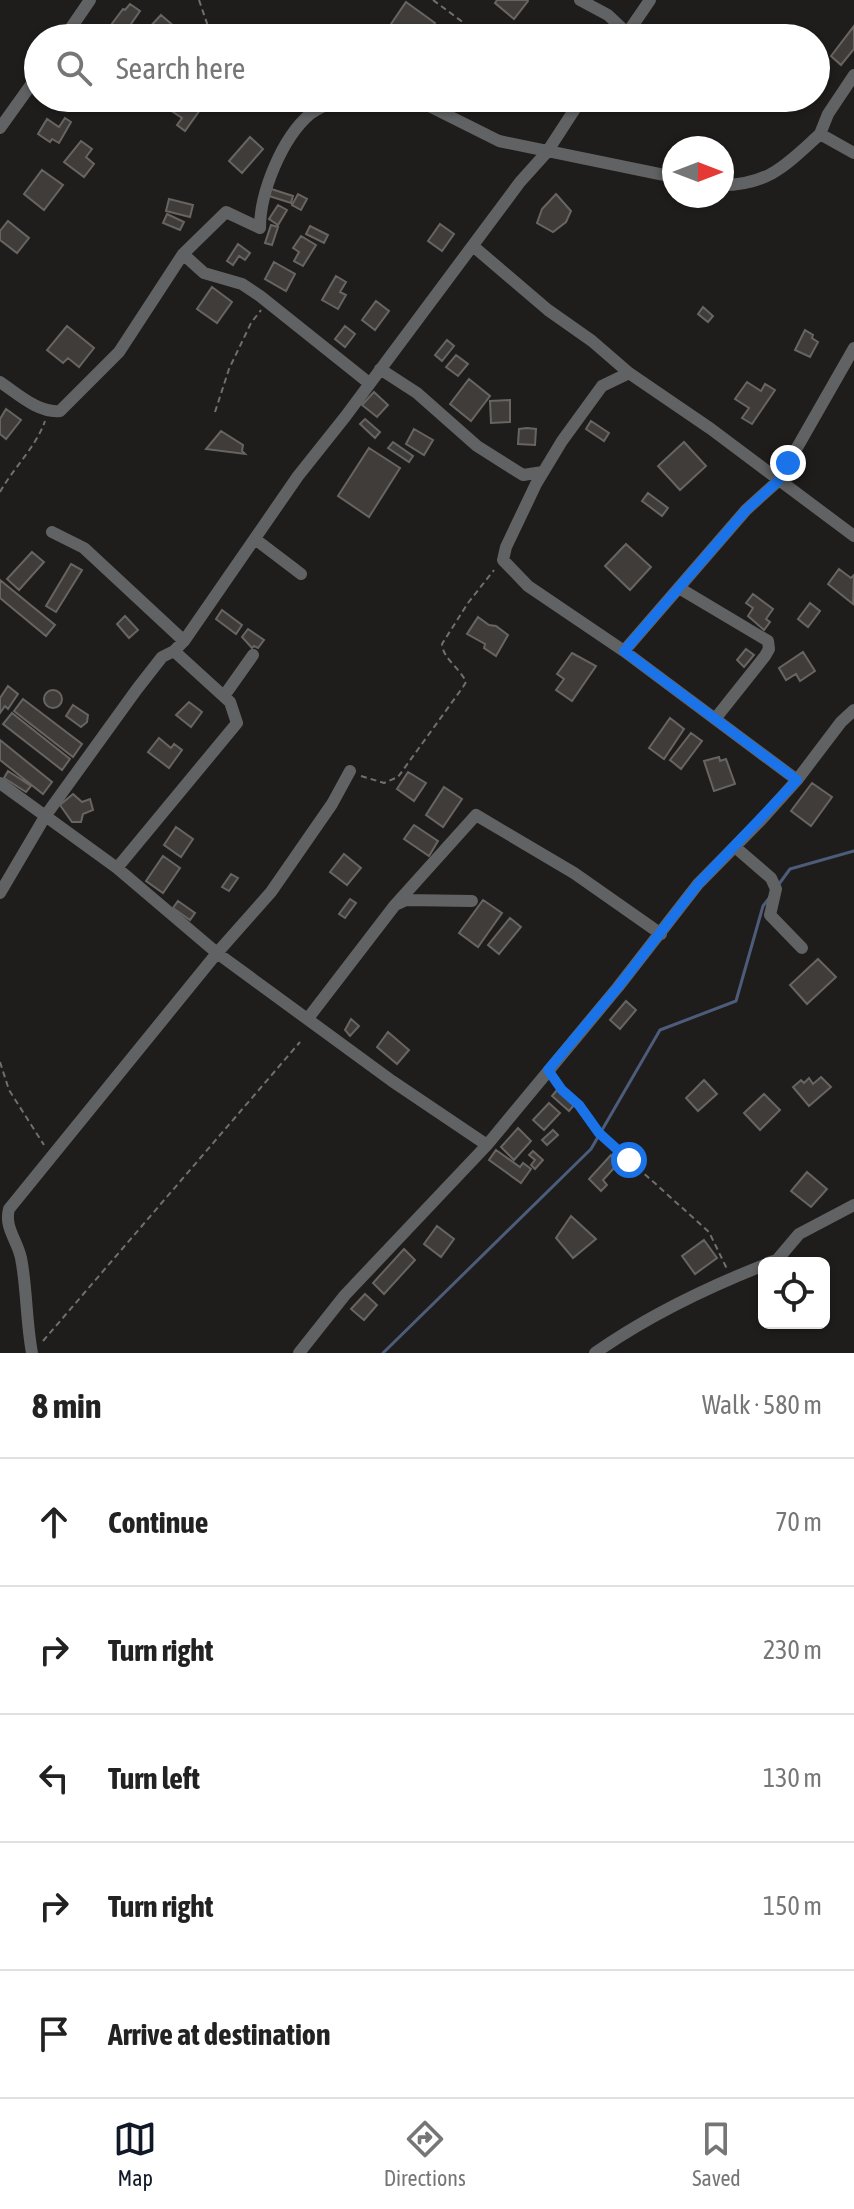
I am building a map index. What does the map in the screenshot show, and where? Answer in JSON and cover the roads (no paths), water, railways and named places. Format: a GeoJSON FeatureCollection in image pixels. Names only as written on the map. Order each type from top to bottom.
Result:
{"type":"FeatureCollection","features":[{"type":"Feature","properties":{"kind":"street"},"geometry":{"type":"LineString","coordinates":[[74,24],[90,0]]}},
{"type":"Feature","properties":{"kind":"street"},"geometry":{"type":"LineString","coordinates":[[580,0],[608,15],[615,24]]}},
{"type":"Feature","properties":{"kind":"street"},"geometry":{"type":"LineString","coordinates":[[633,24],[650,0]]}},
{"type":"Feature","properties":{"kind":"street"},"geometry":{"type":"LineString","coordinates":[[830,111],[854,75]]}},
{"type":"Feature","properties":{"kind":"street"},"geometry":{"type":"LineString","coordinates":[[0,128],[24,95]]}},
{"type":"Feature","properties":{"kind":"street"},"geometry":{"type":"LineString","coordinates":[[0,382],[49,412],[60,411],[68,405],[119,352],[183,254],[226,212],[260,228],[260,214],[274,165],[313,112]]}},
{"type":"Feature","properties":{"kind":"street"},"geometry":{"type":"LineString","coordinates":[[441,112],[499,141],[662,175]]}},
{"type":"Feature","properties":{"kind":"street"},"geometry":{"type":"LineString","coordinates":[[0,893],[46,815],[137,689],[162,657],[184,641],[298,476],[520,182],[547,152],[573,112]]}},
{"type":"Feature","properties":{"kind":"street"},"geometry":{"type":"LineString","coordinates":[[734,185],[769,177],[820,134],[829,112]]}},
{"type":"Feature","properties":{"kind":"street"},"geometry":{"type":"LineString","coordinates":[[820,134],[854,153]]}},
{"type":"Feature","properties":{"kind":"street"},"geometry":{"type":"LineString","coordinates":[[473,246],[629,373],[711,429],[854,536]]}},
{"type":"Feature","properties":{"kind":"street"},"geometry":{"type":"LineString","coordinates":[[183,254],[204,273],[242,284],[369,383]]}},
{"type":"Feature","properties":{"kind":"street"},"geometry":{"type":"LineString","coordinates":[[624,651],[746,510],[778,481],[854,348]]}},
{"type":"Feature","properties":{"kind":"street"},"geometry":{"type":"LineString","coordinates":[[380,369],[439,411],[477,446],[523,475],[531,495]]}},
{"type":"Feature","properties":{"kind":"street"},"geometry":{"type":"LineString","coordinates":[[629,373],[602,386],[543,472],[506,547],[503,560],[528,586],[624,651],[797,780]]}},
{"type":"Feature","properties":{"kind":"street"},"geometry":{"type":"LineString","coordinates":[[523,475],[543,472]]}},
{"type":"Feature","properties":{"kind":"street"},"geometry":{"type":"LineString","coordinates":[[52,532],[84,548],[184,641]]}},
{"type":"Feature","properties":{"kind":"street"},"geometry":{"type":"LineString","coordinates":[[255,539],[301,574]]}},
{"type":"Feature","properties":{"kind":"street"},"geometry":{"type":"LineString","coordinates":[[679,588],[768,641],[769,649],[765,656],[715,719]]}},
{"type":"Feature","properties":{"kind":"street"},"geometry":{"type":"LineString","coordinates":[[117,868],[237,723],[230,702],[174,651]]}},
{"type":"Feature","properties":{"kind":"street"},"geometry":{"type":"LineString","coordinates":[[224,696],[253,655]]}},
{"type":"Feature","properties":{"kind":"street"},"geometry":{"type":"LineString","coordinates":[[299,1353],[345,1295],[487,1145],[661,934],[698,884],[797,780],[841,722],[854,710]]}},
{"type":"Feature","properties":{"kind":"street"},"geometry":{"type":"LineString","coordinates":[[32,1353],[21,1260],[9,1230],[9,1209],[217,953],[271,892],[332,804],[350,771]]}},
{"type":"Feature","properties":{"kind":"street"},"geometry":{"type":"LineString","coordinates":[[0,783],[117,868],[217,953],[309,1017],[392,1081],[487,1145]]}},
{"type":"Feature","properties":{"kind":"street"},"geometry":{"type":"LineString","coordinates":[[309,1017],[395,905],[476,815],[574,873],[661,934]]}},
{"type":"Feature","properties":{"kind":"street"},"geometry":{"type":"LineString","coordinates":[[735,847],[771,878],[776,889],[770,915],[802,948]]}},
{"type":"Feature","properties":{"kind":"street"},"geometry":{"type":"LineString","coordinates":[[395,905],[406,900],[472,901]]}},
{"type":"Feature","properties":{"kind":"street"},"geometry":{"type":"LineString","coordinates":[[780,1257],[799,1234],[854,1205]]}},
{"type":"Feature","properties":{"kind":"street"},"geometry":{"type":"LineString","coordinates":[[595,1353],[619,1336],[758,1267]]}},
{"type":"Feature","properties":{"kind":"waterway"},"geometry":{"type":"LineString","coordinates":[[779,884],[790,869],[854,851]]}},
{"type":"Feature","properties":{"kind":"waterway"},"geometry":{"type":"LineString","coordinates":[[383,1353],[591,1149],[660,1030],[736,1001],[763,906],[770,897]]}}]}
